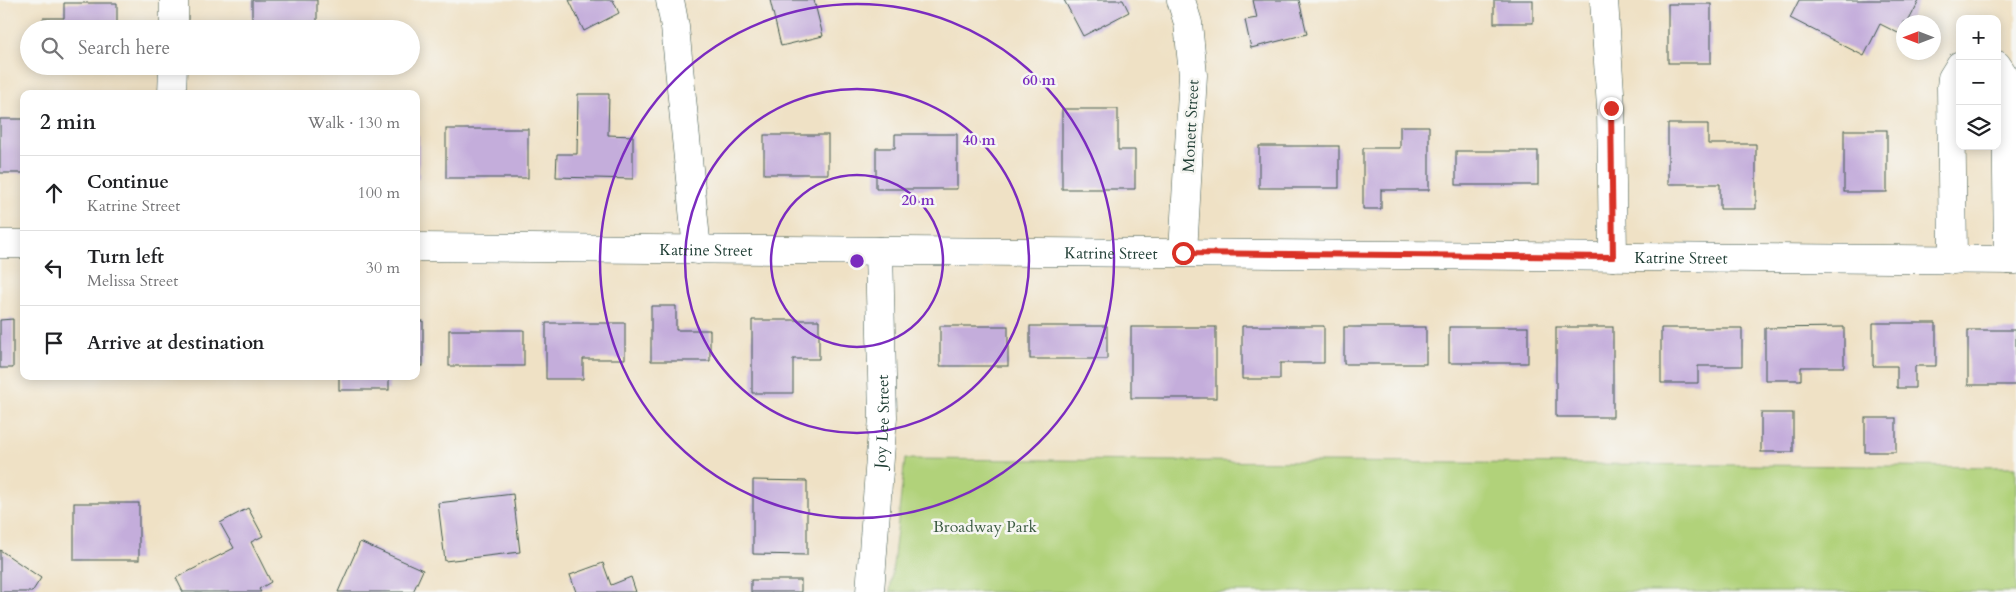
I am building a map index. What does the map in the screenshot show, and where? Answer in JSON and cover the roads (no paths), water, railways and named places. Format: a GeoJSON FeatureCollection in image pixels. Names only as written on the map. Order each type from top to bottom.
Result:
{"type":"FeatureCollection","features":[{"type":"Feature","properties":{"kind":"street"},"geometry":{"type":"LineString","coordinates":[[174,0],[174,20]]}},
{"type":"Feature","properties":{"kind":"street"},"geometry":{"type":"LineString","coordinates":[[670,0],[675,27],[697,250]]}},
{"type":"Feature","properties":{"kind":"street","name":"Monett Street"},"geometry":{"type":"LineString","coordinates":[[1181,0],[1188,23],[1193,74],[1183,253]]}},
{"type":"Feature","properties":{"kind":"street"},"geometry":{"type":"LineString","coordinates":[[1604,0],[1611,108],[1613,257]]}},
{"type":"Feature","properties":{"kind":"street"},"geometry":{"type":"LineString","coordinates":[[2001,71],[2005,77],[2006,86],[2012,260]]}},
{"type":"Feature","properties":{"kind":"street"},"geometry":{"type":"LineString","coordinates":[[1953,260],[1951,87],[1952,78],[1956,72]]}},
{"type":"Feature","properties":{"kind":"street"},"geometry":{"type":"LineString","coordinates":[[172,90],[173,75]]}},
{"type":"Feature","properties":{"kind":"street"},"geometry":{"type":"LineString","coordinates":[[0,244],[20,244]]}},
{"type":"Feature","properties":{"kind":"street","name":"Katrine Street"},"geometry":{"type":"LineString","coordinates":[[420,247],[2012,260]]}},
{"type":"Feature","properties":{"kind":"street","name":"Joy Lee Street"},"geometry":{"type":"LineString","coordinates":[[870,592],[883,417],[879,251]]}},
{"type":"Feature","properties":{"kind":"park label","name":"Broadway Park"},"geometry":{"type":"Point","coordinates":[985,526]}}]}
